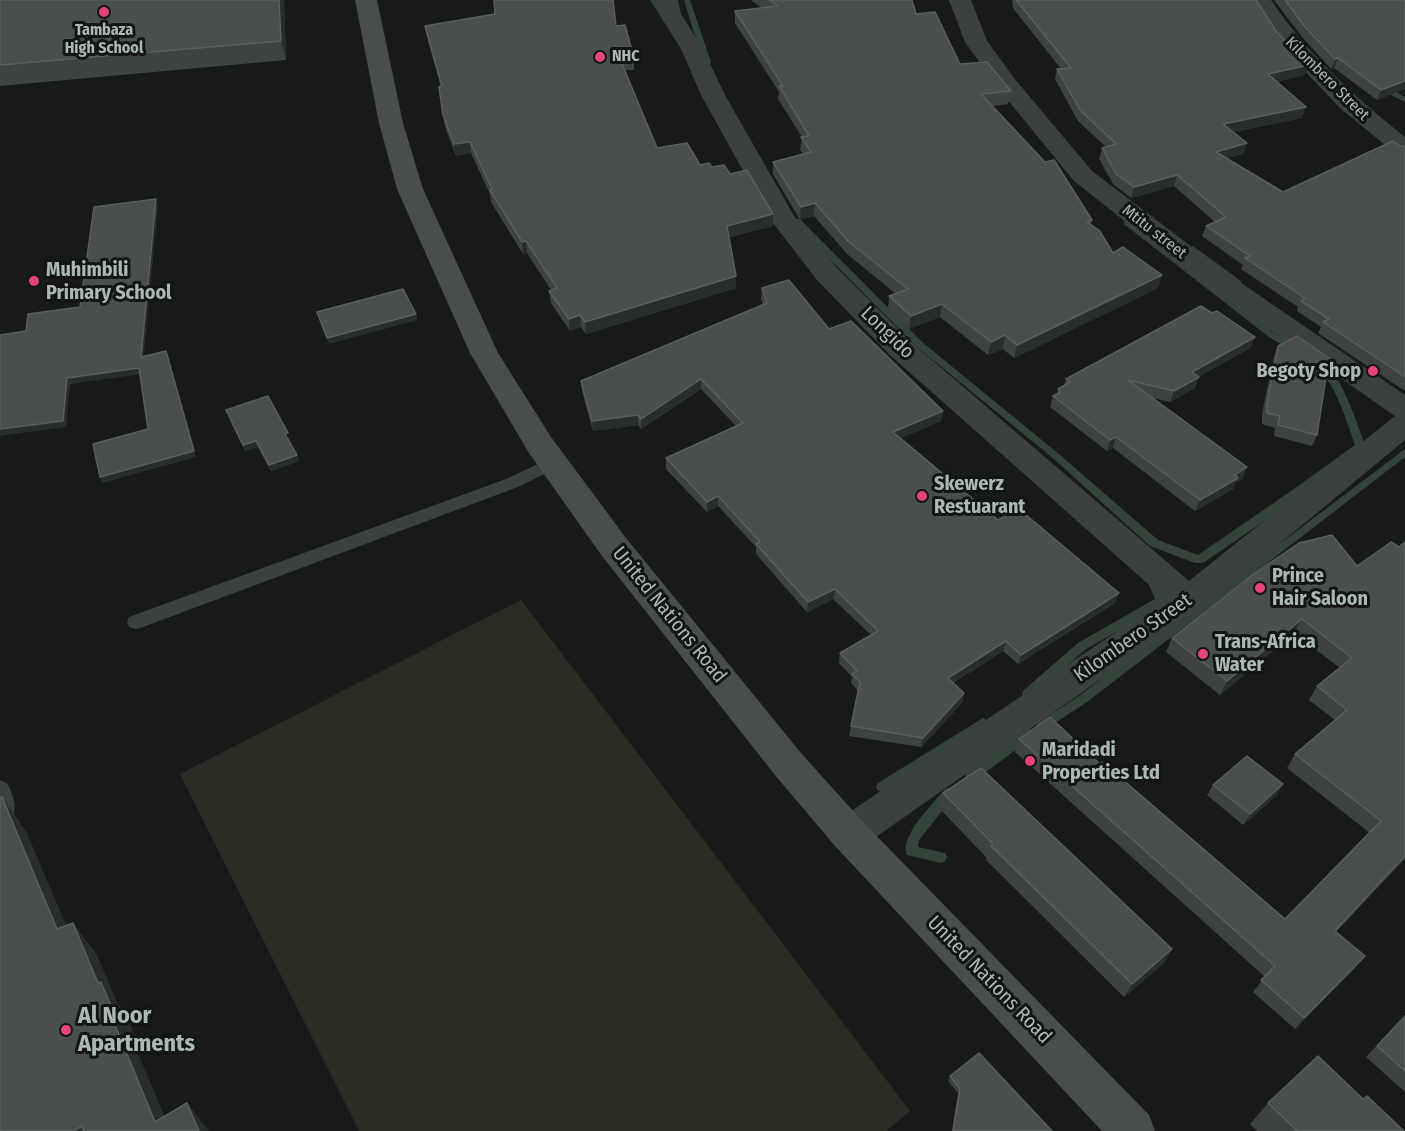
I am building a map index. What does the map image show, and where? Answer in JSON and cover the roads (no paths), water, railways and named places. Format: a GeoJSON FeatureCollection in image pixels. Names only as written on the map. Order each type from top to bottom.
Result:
{"type":"FeatureCollection","features":[{"type":"Feature","properties":{"kind":"street","name":"United Nations Road"},"geometry":{"type":"LineString","coordinates":[[366,0],[391,123],[410,189],[484,353],[553,463],[614,547],[788,764],[849,834],[1133,1131]]}},
{"type":"Feature","properties":{"kind":"street","name":"Longido"},"geometry":{"type":"LineString","coordinates":[[667,0],[670,14],[692,49],[713,95],[783,219],[827,274],[900,348],[1189,600]]}},
{"type":"Feature","properties":{"kind":"street","name":"Mtitu street"},"geometry":{"type":"LineString","coordinates":[[960,0],[976,42],[1005,83],[1083,176],[1212,276],[1405,409]]}},
{"type":"Feature","properties":{"kind":"street","name":"Kilombero Street"},"geometry":{"type":"LineString","coordinates":[[1260,0],[1283,35],[1348,103],[1405,149]]}},
{"type":"Feature","properties":{"kind":"street","name":"Kilombero Street"},"geometry":{"type":"LineString","coordinates":[[849,834],[1189,600],[1405,424]]}},
{"type":"Feature","properties":{"kind":"lane"},"geometry":{"type":"LineString","coordinates":[[136,622],[512,483],[553,463]]}},
{"type":"Feature","properties":{"kind":"lane"},"geometry":{"type":"LineString","coordinates":[[0,789],[6,804],[0,824]]}},
{"type":"Feature","properties":{"kind":"waterway"},"geometry":{"type":"LineString","coordinates":[[653,0],[666,20]]}},
{"type":"Feature","properties":{"kind":"waterway"},"geometry":{"type":"LineString","coordinates":[[687,0],[707,62]]}},
{"type":"Feature","properties":{"kind":"waterway"},"geometry":{"type":"LineString","coordinates":[[1382,87],[1405,100]]}},
{"type":"Feature","properties":{"kind":"waterway"},"geometry":{"type":"LineString","coordinates":[[797,221],[919,344],[1057,457],[1154,543],[1199,560],[1360,446],[1345,402],[1323,365],[1318,362]]}},
{"type":"Feature","properties":{"kind":"waterway"},"geometry":{"type":"LineString","coordinates":[[1127,222],[1272,335],[1297,350]]}},
{"type":"Feature","properties":{"kind":"waterway"},"geometry":{"type":"LineString","coordinates":[[1193,249],[1238,283]]}},
{"type":"Feature","properties":{"kind":"waterway"},"geometry":{"type":"LineString","coordinates":[[1042,726],[1083,699],[1405,452]]}},
{"type":"Feature","properties":{"kind":"waterway"},"geometry":{"type":"LineString","coordinates":[[1028,693],[1082,646],[1161,601],[1152,580]]}},
{"type":"Feature","properties":{"kind":"waterway"},"geometry":{"type":"LineString","coordinates":[[882,787],[983,723]]}},
{"type":"Feature","properties":{"kind":"waterway"},"geometry":{"type":"LineString","coordinates":[[971,776],[1029,734]]}},
{"type":"Feature","properties":{"kind":"waterway"},"geometry":{"type":"LineString","coordinates":[[941,857],[911,851],[913,838],[949,793]]}},
{"type":"Feature","properties":{"kind":"place","name":"Tambaza High School"},"geometry":{"type":"Point","coordinates":[104,12]}},
{"type":"Feature","properties":{"kind":"place","name":"NHC"},"geometry":{"type":"Point","coordinates":[600,57]}},
{"type":"Feature","properties":{"kind":"place","name":"Muhimbili Primary School"},"geometry":{"type":"Point","coordinates":[34,281]}},
{"type":"Feature","properties":{"kind":"place","name":"Begoty Shop"},"geometry":{"type":"Point","coordinates":[1373,371]}},
{"type":"Feature","properties":{"kind":"place","name":"Skewerz Restuarant"},"geometry":{"type":"Point","coordinates":[922,496]}},
{"type":"Feature","properties":{"kind":"place","name":"Prince Hair Saloon"},"geometry":{"type":"Point","coordinates":[1260,588]}},
{"type":"Feature","properties":{"kind":"place","name":"Trans-Africa Water"},"geometry":{"type":"Point","coordinates":[1203,654]}},
{"type":"Feature","properties":{"kind":"place","name":"Maridadi Properties Ltd"},"geometry":{"type":"Point","coordinates":[1030,761]}},
{"type":"Feature","properties":{"kind":"place","name":"Al Noor Apartments"},"geometry":{"type":"Point","coordinates":[66,1030]}}]}
